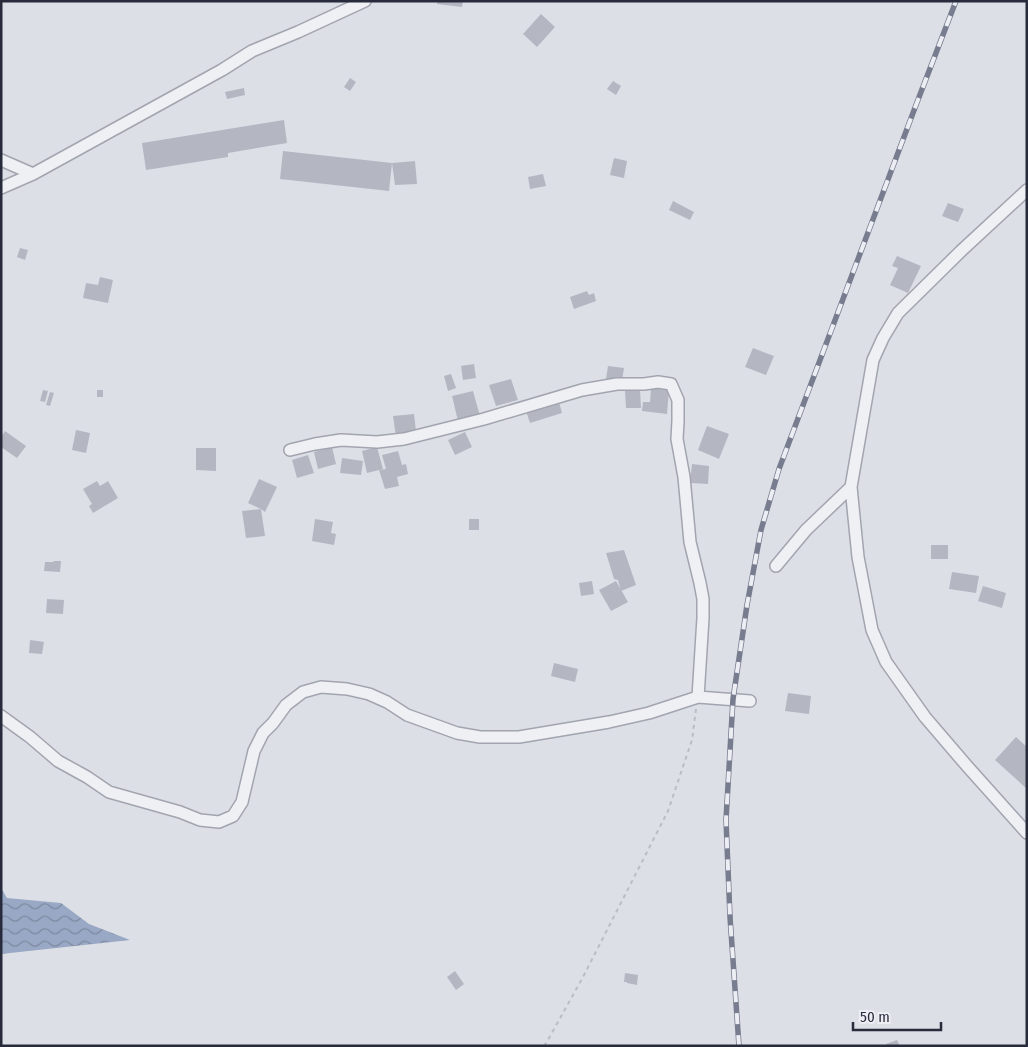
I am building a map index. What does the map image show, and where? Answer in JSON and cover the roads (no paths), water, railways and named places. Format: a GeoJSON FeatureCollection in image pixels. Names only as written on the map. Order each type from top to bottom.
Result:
{"type":"FeatureCollection","features":[{"type":"Feature","properties":{"kind":"street"},"geometry":{"type":"LineString","coordinates":[[1,188],[33,174],[222,70],[252,51],[365,1]]}},
{"type":"Feature","properties":{"kind":"street"},"geometry":{"type":"LineString","coordinates":[[1,160],[33,174]]}},
{"type":"Feature","properties":{"kind":"street"},"geometry":{"type":"LineString","coordinates":[[1027,190],[898,313],[883,338],[874,360],[851,487],[858,557],[872,630],[886,662],[925,717],[1027,833]]}},
{"type":"Feature","properties":{"kind":"street"},"geometry":{"type":"LineString","coordinates":[[290,450],[322,442],[341,440],[377,442],[404,439],[484,419],[582,390],[616,384],[658,382],[671,384],[678,400],[677,440],[684,477],[690,542],[703,599],[698,697]]}},
{"type":"Feature","properties":{"kind":"street"},"geometry":{"type":"LineString","coordinates":[[776,566],[806,530],[851,487]]}},
{"type":"Feature","properties":{"kind":"street"},"geometry":{"type":"LineString","coordinates":[[1,716],[58,761],[109,792],[180,812],[200,820],[219,822],[233,816],[242,802],[254,751],[263,733],[286,705],[303,692],[321,687],[347,689],[369,694],[387,702],[407,716],[457,733],[480,737],[519,737],[609,722],[649,713],[698,697],[750,701]]}},
{"type":"Feature","properties":{"kind":"water"},"geometry":{"type":"Polygon","coordinates":[[[1,888],[7,898],[61,903],[89,924],[130,940],[1,954],[1,888]]]}},
{"type":"Feature","properties":{"kind":"railway"},"geometry":{"type":"LineString","coordinates":[[739,1046],[730,917],[726,820],[733,699],[747,605],[761,530],[779,469],[956,1]]}}]}
